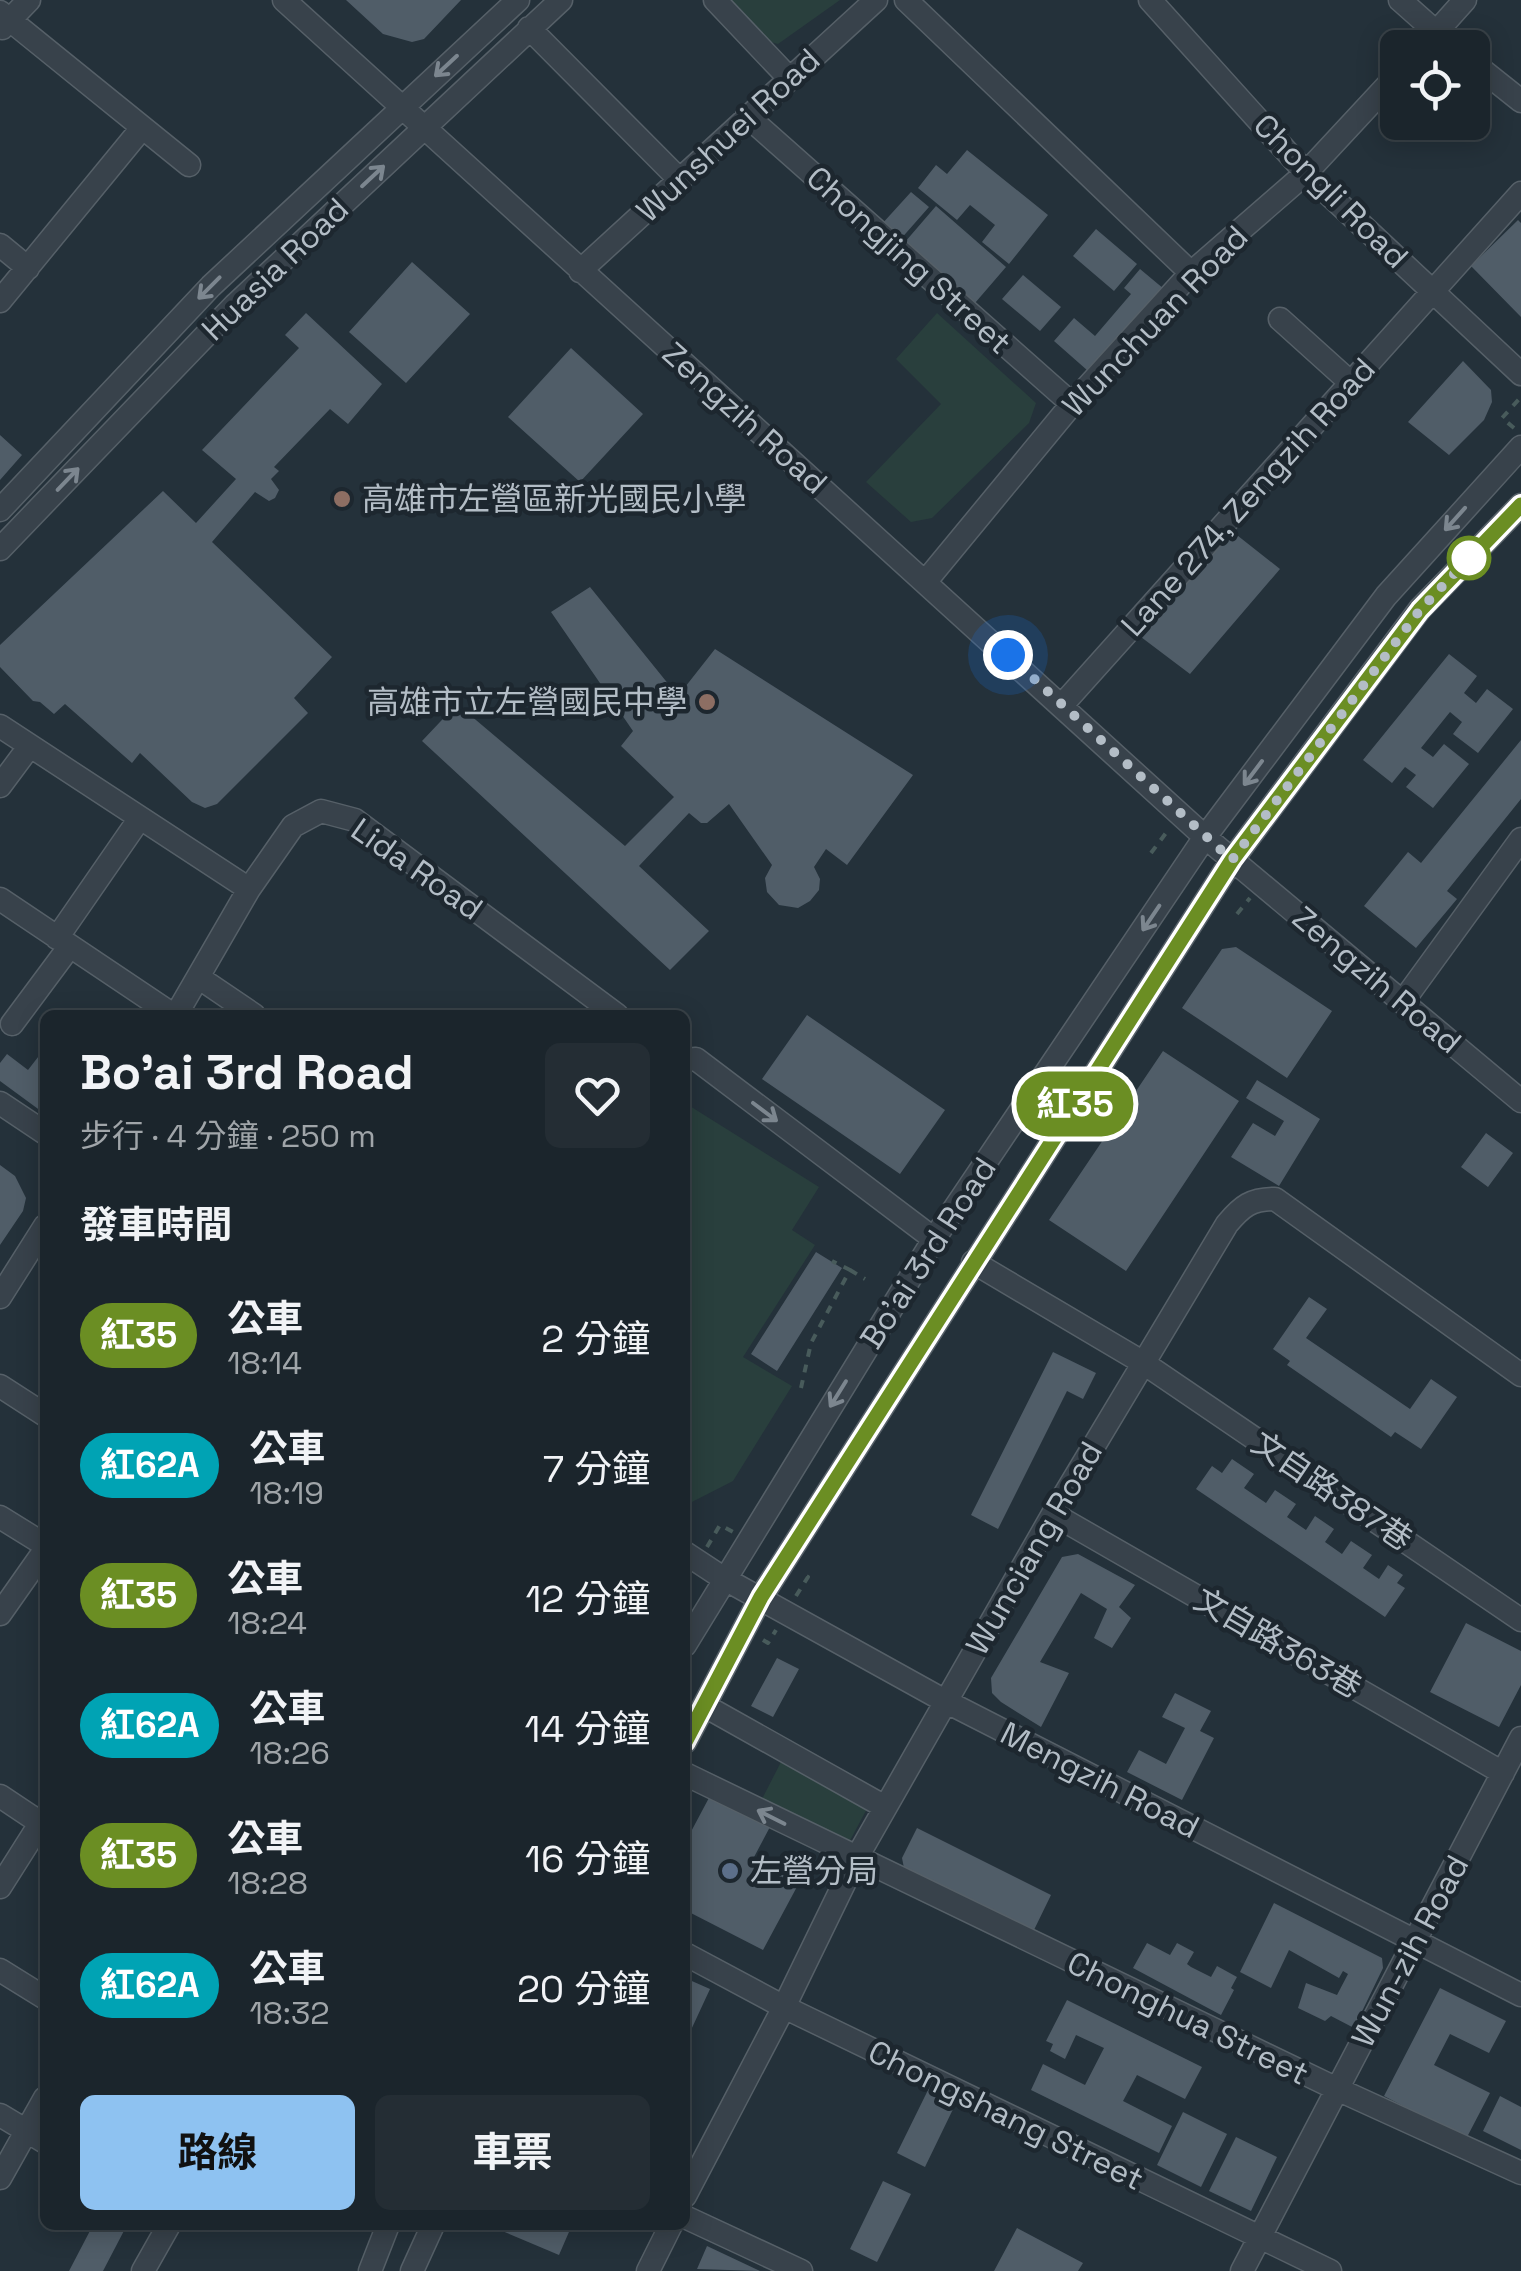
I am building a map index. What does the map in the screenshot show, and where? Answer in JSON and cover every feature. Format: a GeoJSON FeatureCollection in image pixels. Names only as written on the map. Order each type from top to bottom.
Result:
{"type":"FeatureCollection","features":[{"type":"Feature","properties":{"kind":"street"},"geometry":{"type":"LineString","coordinates":[[29,0],[3,21],[189,165]]}},
{"type":"Feature","properties":{"kind":"street","name":"Zengzih Road"},"geometry":{"type":"LineString","coordinates":[[284,0],[1205,837],[1521,1101]]}},
{"type":"Feature","properties":{"kind":"street","name":"Huasia Road"},"geometry":{"type":"LineString","coordinates":[[0,510],[211,286],[518,0]]}},
{"type":"Feature","properties":{"kind":"street","name":"Huasia Road"},"geometry":{"type":"LineString","coordinates":[[0,549],[235,305],[560,0]]}},
{"type":"Feature","properties":{"kind":"street"},"geometry":{"type":"LineString","coordinates":[[715,0],[789,78]]}},
{"type":"Feature","properties":{"kind":"street","name":"Wunshuei Road"},"geometry":{"type":"LineString","coordinates":[[580,271],[876,0]]}},
{"type":"Feature","properties":{"kind":"street"},"geometry":{"type":"LineString","coordinates":[[906,0],[1192,273]]}},
{"type":"Feature","properties":{"kind":"street","name":"Chongli Road"},"geometry":{"type":"LineString","coordinates":[[1150,0],[1306,173],[1521,374]]}},
{"type":"Feature","properties":{"kind":"street"},"geometry":{"type":"LineString","coordinates":[[1400,0],[1426,30]]}},
{"type":"Feature","properties":{"kind":"street"},"geometry":{"type":"LineString","coordinates":[[1445,30],[1465,0]]}},
{"type":"Feature","properties":{"kind":"street"},"geometry":{"type":"LineString","coordinates":[[530,28],[679,179]]}},
{"type":"Feature","properties":{"kind":"street"},"geometry":{"type":"LineString","coordinates":[[1490,76],[1521,101]]}},
{"type":"Feature","properties":{"kind":"street","name":"Wunchuan Road"},"geometry":{"type":"LineString","coordinates":[[926,581],[1072,404],[1192,273],[1306,173],[1380,93]]}},
{"type":"Feature","properties":{"kind":"street","name":"Chongjing Street"},"geometry":{"type":"LineString","coordinates":[[747,116],[1072,404]]}},
{"type":"Feature","properties":{"kind":"street"},"geometry":{"type":"LineString","coordinates":[[0,302],[142,128]]}},
{"type":"Feature","properties":{"kind":"street","name":"Lane 274, Zengzih Road"},"geometry":{"type":"LineString","coordinates":[[1062,704],[1521,193]]}},
{"type":"Feature","properties":{"kind":"street"},"geometry":{"type":"LineString","coordinates":[[0,245],[28,268]]}},
{"type":"Feature","properties":{"kind":"street"},"geometry":{"type":"LineString","coordinates":[[1280,319],[1351,383]]}},
{"type":"Feature","properties":{"kind":"street"},"geometry":{"type":"LineString","coordinates":[[102,402],[124,422]]}},
{"type":"Feature","properties":{"kind":"street","name":"Bo'ai 3rd Road"},"geometry":{"type":"LineString","coordinates":[[690,1636],[934,1239],[1205,837],[1386,596],[1521,447]]}},
{"type":"Feature","properties":{"kind":"street","name":"Bo'ai 3rd Road"},"geometry":{"type":"LineString","coordinates":[[690,1733],[761,1597],[1232,860],[1420,610],[1521,505]]}},
{"type":"Feature","properties":{"kind":"street"},"geometry":{"type":"LineString","coordinates":[[0,726],[249,889]]}},
{"type":"Feature","properties":{"kind":"street"},"geometry":{"type":"LineString","coordinates":[[0,786],[29,747]]}},
{"type":"Feature","properties":{"kind":"street","name":"Lida Road"},"geometry":{"type":"LineString","coordinates":[[177,1010],[249,889],[293,826],[321,811],[355,820],[610,1010]]}},
{"type":"Feature","properties":{"kind":"street"},"geometry":{"type":"LineString","coordinates":[[12,1024],[140,818]]}},
{"type":"Feature","properties":{"kind":"street"},"geometry":{"type":"LineString","coordinates":[[1404,1000],[1521,839]]}},
{"type":"Feature","properties":{"kind":"street"},"geometry":{"type":"LineString","coordinates":[[0,899],[166,1010]]}},
{"type":"Feature","properties":{"kind":"street"},"geometry":{"type":"LineString","coordinates":[[198,977],[247,1010]]}},
{"type":"Feature","properties":{"kind":"street"},"geometry":{"type":"LineString","coordinates":[[690,1060],[696,1060],[934,1239]]}},
{"type":"Feature","properties":{"kind":"street"},"geometry":{"type":"LineString","coordinates":[[0,1103],[40,1130]]}},
{"type":"Feature","properties":{"kind":"street","name":"Wunciang Road"},"geometry":{"type":"LineString","coordinates":[[690,2186],[856,1859],[945,1701],[1142,1362],[1227,1224],[1243,1206],[1258,1199],[1275,1199],[1521,1375]]}},
{"type":"Feature","properties":{"kind":"street"},"geometry":{"type":"LineString","coordinates":[[0,1296],[40,1234]]}},
{"type":"Feature","properties":{"kind":"street","name":"文自路387巷"},"geometry":{"type":"LineString","coordinates":[[973,1262],[1142,1362],[1521,1620]]}},
{"type":"Feature","properties":{"kind":"street"},"geometry":{"type":"LineString","coordinates":[[0,1386],[40,1412]]}},
{"type":"Feature","properties":{"kind":"street","name":"文自路363巷"},"geometry":{"type":"LineString","coordinates":[[1053,1514],[1503,1772]]}},
{"type":"Feature","properties":{"kind":"street"},"geometry":{"type":"LineString","coordinates":[[0,1518],[40,1545]]}},
{"type":"Feature","properties":{"kind":"street"},"geometry":{"type":"LineString","coordinates":[[0,1614],[40,1555]]}},
{"type":"Feature","properties":{"kind":"street","name":"Mengzih Road"},"geometry":{"type":"LineString","coordinates":[[690,1555],[945,1701],[1521,1995]]}},
{"type":"Feature","properties":{"kind":"street"},"geometry":{"type":"LineString","coordinates":[[705,1706],[886,1808]]}},
{"type":"Feature","properties":{"kind":"street","name":"Wun-zih Road"},"geometry":{"type":"LineString","coordinates":[[1242,2271],[1521,1738]]}},
{"type":"Feature","properties":{"kind":"street","name":"Chonghua Street"},"geometry":{"type":"LineString","coordinates":[[690,1776],[1338,2090],[1521,2173]]}},
{"type":"Feature","properties":{"kind":"street"},"geometry":{"type":"LineString","coordinates":[[0,1796],[40,1820]]}},
{"type":"Feature","properties":{"kind":"street"},"geometry":{"type":"LineString","coordinates":[[0,1887],[40,1828]]}},
{"type":"Feature","properties":{"kind":"street","name":"Chongshang Street"},"geometry":{"type":"LineString","coordinates":[[690,1957],[784,2007],[1330,2271]]}},
{"type":"Feature","properties":{"kind":"street"},"geometry":{"type":"LineString","coordinates":[[0,1970],[40,1995]]}},
{"type":"Feature","properties":{"kind":"street"},"geometry":{"type":"LineString","coordinates":[[0,2115],[35,2137],[0,2178]]}},
{"type":"Feature","properties":{"kind":"street"},"geometry":{"type":"LineString","coordinates":[[690,2219],[800,2271]]}},
{"type":"Feature","properties":{"kind":"street"},"geometry":{"type":"LineString","coordinates":[[143,2271],[166,2230]]}},
{"type":"Feature","properties":{"kind":"street"},"geometry":{"type":"LineString","coordinates":[[370,2271],[386,2230]]}},
{"type":"Feature","properties":{"kind":"street"},"geometry":{"type":"LineString","coordinates":[[412,2271],[431,2230]]}},
{"type":"Feature","properties":{"kind":"street"},"geometry":{"type":"LineString","coordinates":[[648,2271],[668,2230]]}},
{"type":"Feature","properties":{"kind":"path"},"geometry":{"type":"LineString","coordinates":[[1521,396],[1502,418],[1521,434]]}},
{"type":"Feature","properties":{"kind":"path"},"geometry":{"type":"LineString","coordinates":[[832,1262],[865,1279]]}},
{"type":"Feature","properties":{"kind":"path"},"geometry":{"type":"LineString","coordinates":[[800,1388],[810,1343],[850,1270]]}},
{"type":"Feature","properties":{"kind":"green space"},"geometry":{"type":"Polygon","coordinates":[[[725,0],[840,0],[778,44],[767,41],[725,0]]]}},
{"type":"Feature","properties":{"kind":"green space"},"geometry":{"type":"Polygon","coordinates":[[[937,313],[1036,403],[1029,423],[932,518],[911,522],[866,482],[941,404],[896,359],[937,313]]]}},
{"type":"Feature","properties":{"kind":"green space"},"geometry":{"type":"Polygon","coordinates":[[[690,1106],[819,1187],[792,1230],[815,1245],[743,1357],[792,1386],[733,1481],[690,1503],[690,1106]]]}},
{"type":"Feature","properties":{"kind":"green space"},"geometry":{"type":"Polygon","coordinates":[[[782,1760],[869,1805],[846,1848],[760,1803],[782,1760]]]}},
{"type":"Feature","properties":{"kind":"building"},"geometry":{"type":"Polygon","coordinates":[[[346,0],[461,0],[424,39],[412,42],[383,34],[346,0]]]}},
{"type":"Feature","properties":{"kind":"building"},"geometry":{"type":"Polygon","coordinates":[[[967,150],[1048,215],[1009,264],[982,242],[995,225],[970,205],[957,220],[918,188],[936,165],[947,174],[967,150]]]}},
{"type":"Feature","properties":{"kind":"building"},"geometry":{"type":"Polygon","coordinates":[[[911,192],[929,207],[899,241],[881,225],[911,192]]]}},
{"type":"Feature","properties":{"kind":"building"},"geometry":{"type":"Polygon","coordinates":[[[936,206],[1006,267],[975,303],[905,242],[936,206]]]}},
{"type":"Feature","properties":{"kind":"building"},"geometry":{"type":"Polygon","coordinates":[[[1518,220],[1521,223],[1521,317],[1471,266],[1518,220]]]}},
{"type":"Feature","properties":{"kind":"building"},"geometry":{"type":"Polygon","coordinates":[[[1096,229],[1137,264],[1114,291],[1073,256],[1096,229]]]}},
{"type":"Feature","properties":{"kind":"building"},"geometry":{"type":"Polygon","coordinates":[[[412,262],[470,314],[406,383],[349,332],[412,262]]]}},
{"type":"Feature","properties":{"kind":"building"},"geometry":{"type":"Polygon","coordinates":[[[1140,269],[1170,294],[1096,378],[1054,341],[1074,318],[1095,336],[1131,294],[1124,288],[1140,269]]]}},
{"type":"Feature","properties":{"kind":"building"},"geometry":{"type":"Polygon","coordinates":[[[1023,275],[1061,307],[1040,331],[1002,299],[1023,275]]]}},
{"type":"Feature","properties":{"kind":"building"},"geometry":{"type":"Polygon","coordinates":[[[306,313],[382,384],[348,424],[330,409],[274,467],[279,471],[271,479],[279,490],[275,498],[269,501],[255,492],[212,542],[332,657],[294,698],[308,713],[217,804],[205,808],[192,802],[140,753],[132,763],[65,704],[54,714],[33,701],[0,667],[0,645],[163,491],[196,523],[236,479],[202,450],[299,348],[285,335],[306,313]]]}},
{"type":"Feature","properties":{"kind":"building"},"geometry":{"type":"Polygon","coordinates":[[[571,348],[643,414],[580,482],[508,417],[571,348]]]}},
{"type":"Feature","properties":{"kind":"building"},"geometry":{"type":"Polygon","coordinates":[[[1463,361],[1491,390],[1492,402],[1484,420],[1449,455],[1408,422],[1463,361]]]}},
{"type":"Feature","properties":{"kind":"building"},"geometry":{"type":"Polygon","coordinates":[[[0,435],[22,455],[0,480],[0,435]]]}},
{"type":"Feature","properties":{"kind":"building"},"geometry":{"type":"Polygon","coordinates":[[[1228,528],[1280,569],[1190,674],[1137,634],[1228,528]]]}},
{"type":"Feature","properties":{"kind":"building"},"geometry":{"type":"Polygon","coordinates":[[[590,587],[678,696],[715,649],[913,775],[847,865],[826,849],[814,867],[820,879],[819,890],[798,908],[779,905],[767,892],[765,878],[772,865],[729,804],[707,823],[689,813],[639,866],[709,931],[670,970],[422,741],[457,704],[625,846],[674,797],[621,746],[633,731],[551,612],[590,587]]]}},
{"type":"Feature","properties":{"kind":"building"},"geometry":{"type":"Polygon","coordinates":[[[1449,654],[1477,676],[1464,693],[1476,703],[1487,689],[1513,709],[1478,753],[1453,734],[1462,722],[1450,712],[1421,748],[1433,757],[1444,744],[1469,764],[1433,808],[1406,787],[1416,775],[1405,767],[1392,783],[1363,760],[1449,654]]]}},
{"type":"Feature","properties":{"kind":"building"},"geometry":{"type":"Polygon","coordinates":[[[1521,740],[1521,799],[1447,891],[1457,899],[1416,948],[1364,906],[1408,852],[1421,863],[1521,740]]]}},
{"type":"Feature","properties":{"kind":"building"},"geometry":{"type":"Polygon","coordinates":[[[1236,947],[1332,1011],[1287,1078],[1182,1008],[1222,949],[1236,947]]]}},
{"type":"Feature","properties":{"kind":"building"},"geometry":{"type":"Polygon","coordinates":[[[807,1015],[945,1110],[900,1174],[762,1079],[807,1015]]]}},
{"type":"Feature","properties":{"kind":"building"},"geometry":{"type":"Polygon","coordinates":[[[1163,1051],[1239,1101],[1126,1271],[1049,1220],[1163,1051]]]}},
{"type":"Feature","properties":{"kind":"building"},"geometry":{"type":"Polygon","coordinates":[[[7,1054],[28,1070],[40,1054],[40,1110],[0,1081],[0,1063],[7,1054]]]}},
{"type":"Feature","properties":{"kind":"building"},"geometry":{"type":"Polygon","coordinates":[[[1257,1080],[1320,1119],[1279,1186],[1231,1157],[1253,1123],[1275,1136],[1284,1121],[1246,1098],[1257,1080]]]}},
{"type":"Feature","properties":{"kind":"building"},"geometry":{"type":"Polygon","coordinates":[[[1486,1133],[1513,1153],[1488,1187],[1461,1167],[1486,1133]]]}},
{"type":"Feature","properties":{"kind":"building"},"geometry":{"type":"Polygon","coordinates":[[[0,1165],[15,1176],[26,1198],[23,1211],[0,1245],[0,1165]]]}},
{"type":"Feature","properties":{"kind":"building"},"geometry":{"type":"Polygon","coordinates":[[[816,1252],[842,1268],[777,1371],[751,1354],[816,1252]]]}},
{"type":"Feature","properties":{"kind":"building"},"geometry":{"type":"Polygon","coordinates":[[[1309,1297],[1327,1309],[1306,1338],[1410,1409],[1431,1379],[1457,1397],[1421,1449],[1395,1432],[1391,1437],[1287,1365],[1290,1361],[1273,1349],[1309,1297]]]}},
{"type":"Feature","properties":{"kind":"building"},"geometry":{"type":"Polygon","coordinates":[[[1053,1352],[1096,1373],[1083,1399],[1067,1391],[998,1529],[971,1515],[1053,1352]]]}},
{"type":"Feature","properties":{"kind":"building"},"geometry":{"type":"Polygon","coordinates":[[[1232,1459],[1254,1474],[1244,1488],[1266,1503],[1275,1490],[1296,1504],[1287,1517],[1306,1530],[1315,1516],[1334,1529],[1325,1542],[1342,1554],[1351,1541],[1372,1555],[1363,1568],[1379,1579],[1388,1565],[1403,1575],[1397,1583],[1405,1588],[1385,1617],[1196,1489],[1212,1466],[1222,1473],[1232,1459]]]}},
{"type":"Feature","properties":{"kind":"building"},"geometry":{"type":"Polygon","coordinates":[[[1078,1554],[1135,1585],[1119,1607],[1131,1618],[1112,1648],[1094,1638],[1107,1609],[1081,1593],[1040,1662],[1069,1673],[1041,1727],[1001,1702],[992,1693],[991,1678],[1062,1557],[1078,1554]]]}},
{"type":"Feature","properties":{"kind":"building"},"geometry":{"type":"Polygon","coordinates":[[[1466,1623],[1521,1651],[1521,1685],[1499,1727],[1430,1692],[1466,1623]]]}},
{"type":"Feature","properties":{"kind":"building"},"geometry":{"type":"Polygon","coordinates":[[[777,1658],[799,1669],[773,1717],[751,1706],[777,1658]]]}},
{"type":"Feature","properties":{"kind":"building"},"geometry":{"type":"Polygon","coordinates":[[[1175,1693],[1211,1711],[1200,1731],[1214,1738],[1182,1800],[1127,1772],[1139,1750],[1166,1764],[1185,1728],[1162,1717],[1175,1693]]]}},
{"type":"Feature","properties":{"kind":"building","name":"左營分局"},"geometry":{"type":"Polygon","coordinates":[[[711,1794],[771,1825],[753,1859],[799,1883],[763,1950],[690,1913],[690,1834],[711,1794]]]}},
{"type":"Feature","properties":{"kind":"building"},"geometry":{"type":"Polygon","coordinates":[[[917,1828],[1051,1895],[1033,1932],[904,1868],[902,1858],[917,1828]]]}},
{"type":"Feature","properties":{"kind":"building"},"geometry":{"type":"Polygon","coordinates":[[[1274,1903],[1382,1958],[1383,1968],[1354,2028],[1331,2016],[1325,2021],[1298,2008],[1306,1983],[1337,1995],[1348,1974],[1343,1971],[1339,1978],[1289,1950],[1271,1988],[1240,1972],[1274,1903]]]}},
{"type":"Feature","properties":{"kind":"building"},"geometry":{"type":"Polygon","coordinates":[[[1147,1943],[1170,1955],[1177,1943],[1194,1952],[1187,1964],[1191,1967],[1211,1977],[1217,1966],[1237,1977],[1221,2015],[1133,1968],[1147,1943]]]}},
{"type":"Feature","properties":{"kind":"building"},"geometry":{"type":"Polygon","coordinates":[[[690,1980],[710,1989],[690,2032],[690,1980]]]}},
{"type":"Feature","properties":{"kind":"building"},"geometry":{"type":"Polygon","coordinates":[[[1440,1988],[1506,2021],[1489,2053],[1450,2034],[1434,2065],[1490,2093],[1466,2139],[1384,2096],[1440,1988]]]}},
{"type":"Feature","properties":{"kind":"building"},"geometry":{"type":"Polygon","coordinates":[[[1067,2000],[1202,2067],[1185,2099],[1137,2075],[1123,2101],[1172,2126],[1159,2153],[1031,2090],[1043,2064],[1085,2085],[1104,2048],[1076,2035],[1065,2059],[1050,2051],[1053,2044],[1046,2041],[1067,2000]]]}},
{"type":"Feature","properties":{"kind":"building"},"geometry":{"type":"Polygon","coordinates":[[[928,2090],[956,2103],[925,2167],[897,2153],[928,2090]]]}},
{"type":"Feature","properties":{"kind":"building"},"geometry":{"type":"Polygon","coordinates":[[[1500,2096],[1521,2107],[1521,2150],[1483,2131],[1500,2096]]]}},
{"type":"Feature","properties":{"kind":"building"},"geometry":{"type":"Polygon","coordinates":[[[1183,2112],[1227,2134],[1201,2187],[1157,2165],[1183,2112]]]}},
{"type":"Feature","properties":{"kind":"building"},"geometry":{"type":"Polygon","coordinates":[[[1236,2137],[1277,2157],[1251,2211],[1209,2191],[1236,2137]]]}},
{"type":"Feature","properties":{"kind":"building"},"geometry":{"type":"Polygon","coordinates":[[[883,2181],[911,2194],[877,2262],[850,2249],[883,2181]]]}},
{"type":"Feature","properties":{"kind":"building"},"geometry":{"type":"Polygon","coordinates":[[[1017,2228],[1083,2263],[1078,2271],[994,2271],[1017,2228]]]}},
{"type":"Feature","properties":{"kind":"building"},"geometry":{"type":"Polygon","coordinates":[[[90,2230],[124,2230],[103,2271],[69,2271],[90,2230]]]}},
{"type":"Feature","properties":{"kind":"building"},"geometry":{"type":"Polygon","coordinates":[[[500,2230],[570,2230],[559,2255],[500,2230]]]}},
{"type":"Feature","properties":{"kind":"building"},"geometry":{"type":"Polygon","coordinates":[[[707,2246],[760,2271],[697,2269],[707,2246]]]}},
{"type":"Feature","properties":{"kind":"bus line","name":"紅35"},"geometry":{"type":"LineString","coordinates":[[690,1732],[761,1597],[1232,860],[1420,610],[1521,505]]}},
{"type":"Feature","properties":{"kind":"place","name":"高雄市左營區新光國民小學"},"geometry":{"type":"Point","coordinates":[342,499]}},
{"type":"Feature","properties":{"kind":"place","name":"高雄市立左營國民中學"},"geometry":{"type":"Point","coordinates":[707,702]}},
{"type":"Feature","properties":{"kind":"place","name":"左營分局"},"geometry":{"type":"Point","coordinates":[730,1871]}},
{"type":"Feature","properties":{"kind":"route"},"geometry":{"type":"LineString","coordinates":[[1008,655],[1232,860],[1420,610],[1469,558]]}}]}
